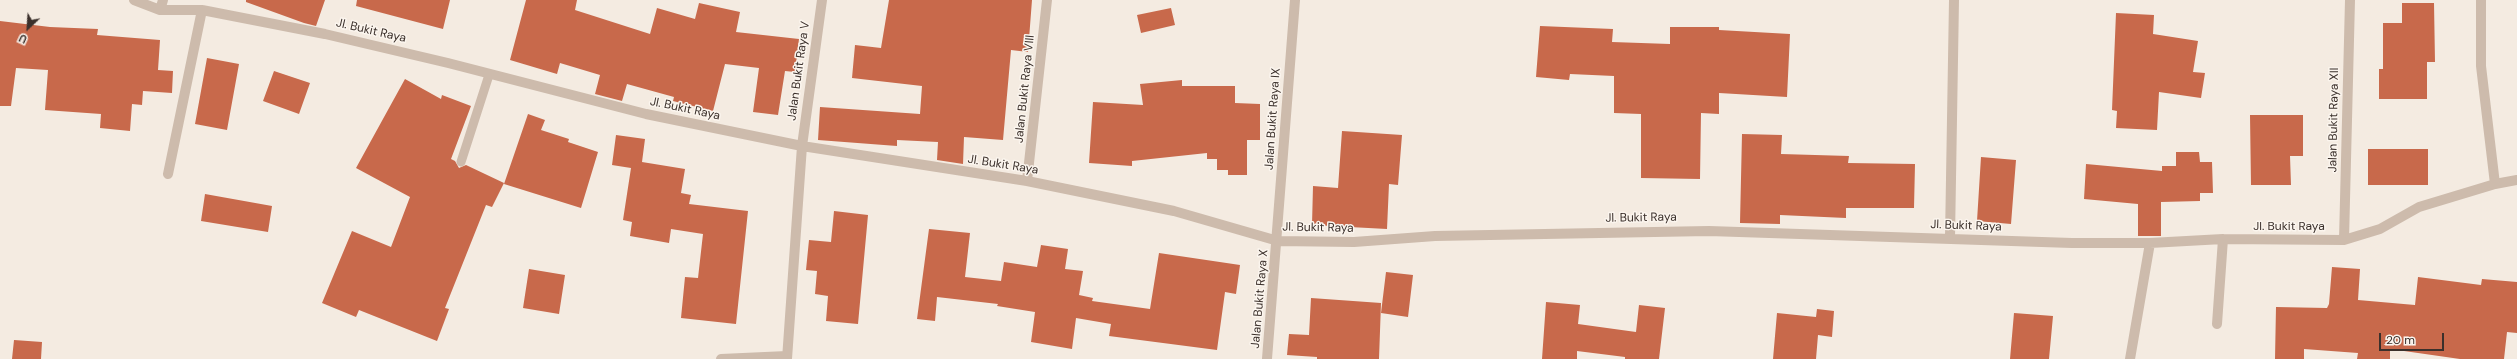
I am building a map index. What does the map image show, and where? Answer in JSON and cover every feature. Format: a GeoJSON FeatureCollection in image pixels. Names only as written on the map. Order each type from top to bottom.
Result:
{"type":"FeatureCollection","features":[{"type":"Feature","properties":{"kind":"street","name":"Jl. Bukit Raya"},"geometry":{"type":"LineString","coordinates":[[134,0],[202,10],[325,34],[448,63],[489,75],[646,114],[802,146],[1027,182],[1174,211],[1278,241],[1354,242],[1443,236],[1709,230],[1815,236],[1950,238],[2072,243],[2150,243],[2223,239],[2344,240],[2380,229],[2419,207],[2495,184],[2517,180]]}},
{"type":"Feature","properties":{"kind":"street","name":"Jalan Bukit Raya V"},"geometry":{"type":"LineString","coordinates":[[787,357],[802,146],[822,0]]}},
{"type":"Feature","properties":{"kind":"street","name":"Jalan Bukit Raya VIII"},"geometry":{"type":"LineString","coordinates":[[1027,182],[1048,0]]}},
{"type":"Feature","properties":{"kind":"street","name":"Jalan Bukit Raya IX"},"geometry":{"type":"LineString","coordinates":[[1278,241],[1295,0]]}},
{"type":"Feature","properties":{"kind":"street"},"geometry":{"type":"LineString","coordinates":[[1950,238],[1954,0]]}},
{"type":"Feature","properties":{"kind":"street","name":"Jalan Bukit Raya XII"},"geometry":{"type":"LineString","coordinates":[[2344,240],[2350,0]]}},
{"type":"Feature","properties":{"kind":"street"},"geometry":{"type":"LineString","coordinates":[[2481,0],[2481,66],[2495,184]]}},
{"type":"Feature","properties":{"kind":"street"},"geometry":{"type":"LineString","coordinates":[[168,174],[202,10]]}},
{"type":"Feature","properties":{"kind":"street"},"geometry":{"type":"LineString","coordinates":[[2217,324],[2223,239]]}},
{"type":"Feature","properties":{"kind":"street","name":"Jalan Bukit Raya X"},"geometry":{"type":"LineString","coordinates":[[1267,359],[1278,241]]}},
{"type":"Feature","properties":{"kind":"street"},"geometry":{"type":"LineString","coordinates":[[2130,359],[2150,243]]}},
{"type":"Feature","properties":{"kind":"street"},"geometry":{"type":"LineString","coordinates":[[721,359],[787,357]]}},
{"type":"Feature","properties":{"kind":"lane"},"geometry":{"type":"LineString","coordinates":[[461,162],[489,75]]}},
{"type":"Feature","properties":{"kind":"building"},"geometry":{"type":"Polygon","coordinates":[[[246,0],[325,0],[316,26],[246,2],[246,0]]]}},
{"type":"Feature","properties":{"kind":"building"},"geometry":{"type":"Polygon","coordinates":[[[357,0],[450,0],[443,29],[356,6],[357,0]]]}},
{"type":"Feature","properties":{"kind":"building"},"geometry":{"type":"Polygon","coordinates":[[[526,0],[577,0],[575,10],[650,34],[657,8],[695,19],[699,3],[740,12],[736,32],[799,39],[795,72],[785,71],[778,115],[753,112],[759,68],[725,64],[713,111],[673,101],[674,97],[627,84],[622,101],[595,94],[600,75],[560,63],[557,74],[510,60],[526,0]]]}},
{"type":"Feature","properties":{"kind":"building"},"geometry":{"type":"Polygon","coordinates":[[[889,0],[1032,0],[1028,52],[1011,50],[1003,140],[964,137],[963,164],[937,160],[938,142],[897,140],[897,146],[818,140],[820,107],[920,114],[922,86],[852,78],[855,45],[881,48],[889,0]]]}},
{"type":"Feature","properties":{"kind":"building"},"geometry":{"type":"Polygon","coordinates":[[[2402,3],[2434,3],[2435,62],[2427,62],[2427,99],[2379,99],[2379,69],[2383,69],[2383,23],[2402,23],[2402,3]]]}},
{"type":"Feature","properties":{"kind":"building"},"geometry":{"type":"Polygon","coordinates":[[[1171,8],[1175,25],[1141,33],[1137,15],[1171,8]]]}},
{"type":"Feature","properties":{"kind":"building"},"geometry":{"type":"Polygon","coordinates":[[[2116,13],[2154,15],[2153,34],[2198,41],[2193,72],[2205,73],[2201,98],[2159,92],[2157,130],[2116,128],[2117,111],[2112,110],[2116,13]]]}},
{"type":"Feature","properties":{"kind":"building"},"geometry":{"type":"Polygon","coordinates":[[[0,21],[50,27],[98,29],[97,35],[160,40],[158,70],[173,71],[172,93],[143,91],[142,105],[132,104],[130,131],[100,128],[101,114],[45,110],[48,70],[16,68],[11,106],[0,106],[0,21]]]}},
{"type":"Feature","properties":{"kind":"building"},"geometry":{"type":"Polygon","coordinates":[[[1540,26],[1613,29],[1612,42],[1670,44],[1670,27],[1719,27],[1719,30],[1790,34],[1787,97],[1719,93],[1719,114],[1701,113],[1700,179],[1641,178],[1641,114],[1614,113],[1614,76],[1570,74],[1569,80],[1536,77],[1540,26]]]}},
{"type":"Feature","properties":{"kind":"building"},"geometry":{"type":"Polygon","coordinates":[[[207,58],[239,64],[227,130],[195,124],[207,58]]]}},
{"type":"Feature","properties":{"kind":"building"},"geometry":{"type":"Polygon","coordinates":[[[274,71],[310,83],[299,114],[263,101],[274,71]]]}},
{"type":"Feature","properties":{"kind":"building"},"geometry":{"type":"Polygon","coordinates":[[[405,79],[441,99],[442,95],[471,106],[451,159],[455,161],[459,168],[466,165],[504,183],[492,207],[486,205],[445,308],[449,309],[437,341],[359,310],[356,317],[322,303],[352,231],[391,247],[410,197],[356,168],[405,79]]]}},
{"type":"Feature","properties":{"kind":"building"},"geometry":{"type":"Polygon","coordinates":[[[1182,80],[1182,86],[1235,86],[1235,103],[1260,104],[1260,140],[1247,140],[1247,175],[1228,175],[1228,170],[1217,170],[1217,159],[1207,159],[1207,153],[1132,161],[1132,166],[1089,163],[1093,102],[1143,105],[1140,84],[1182,80]]]}},
{"type":"Feature","properties":{"kind":"building"},"geometry":{"type":"Polygon","coordinates":[[[528,114],[545,120],[541,130],[569,139],[568,142],[598,152],[581,208],[504,184],[528,114]]]}},
{"type":"Feature","properties":{"kind":"building"},"geometry":{"type":"Polygon","coordinates":[[[2250,115],[2303,115],[2303,156],[2290,156],[2291,185],[2251,185],[2250,115]]]}},
{"type":"Feature","properties":{"kind":"building"},"geometry":{"type":"Polygon","coordinates":[[[1342,131],[1402,135],[1398,185],[1389,184],[1387,229],[1312,225],[1313,186],[1338,188],[1342,131]]]}},
{"type":"Feature","properties":{"kind":"building"},"geometry":{"type":"Polygon","coordinates":[[[1742,134],[1782,135],[1781,154],[1849,156],[1848,163],[1915,164],[1914,208],[1846,208],[1846,218],[1780,215],[1780,224],[1740,223],[1742,134]]]}},
{"type":"Feature","properties":{"kind":"building"},"geometry":{"type":"Polygon","coordinates":[[[616,135],[645,139],[642,162],[685,169],[681,193],[691,195],[689,204],[748,211],[736,324],[681,318],[685,277],[698,278],[703,234],[671,229],[669,243],[630,236],[632,222],[623,220],[631,168],[612,165],[616,135]]]}},
{"type":"Feature","properties":{"kind":"building"},"geometry":{"type":"Polygon","coordinates":[[[2368,149],[2428,149],[2428,185],[2368,185],[2368,149]]]}},
{"type":"Feature","properties":{"kind":"building"},"geometry":{"type":"Polygon","coordinates":[[[2176,152],[2199,152],[2200,162],[2212,162],[2213,193],[2200,193],[2200,201],[2161,202],[2161,236],[2138,236],[2138,204],[2084,199],[2086,164],[2162,171],[2162,166],[2176,166],[2176,152]]]}},
{"type":"Feature","properties":{"kind":"building"},"geometry":{"type":"Polygon","coordinates":[[[1981,157],[2016,160],[2011,224],[1977,221],[1981,157]]]}},
{"type":"Feature","properties":{"kind":"building"},"geometry":{"type":"Polygon","coordinates":[[[205,194],[272,206],[268,232],[201,221],[205,194]]]}},
{"type":"Feature","properties":{"kind":"building"},"geometry":{"type":"Polygon","coordinates":[[[834,211],[868,215],[858,324],[826,321],[828,296],[815,294],[817,271],[806,270],[809,240],[831,242],[834,211]]]}},
{"type":"Feature","properties":{"kind":"building"},"geometry":{"type":"Polygon","coordinates":[[[929,229],[970,233],[965,277],[1001,281],[1004,262],[1037,267],[1041,245],[1068,249],[1065,269],[1083,271],[1079,295],[1093,298],[1092,301],[1150,309],[1159,253],[1240,265],[1236,294],[1225,292],[1217,350],[1109,336],[1111,324],[1076,318],[1072,349],[1031,342],[1035,312],[997,306],[998,304],[937,297],[935,321],[917,319],[929,229]]]}},
{"type":"Feature","properties":{"kind":"building"},"geometry":{"type":"Polygon","coordinates":[[[2332,267],[2360,269],[2358,300],[2415,305],[2418,277],[2481,285],[2482,279],[2517,282],[2517,333],[2507,332],[2504,359],[2460,359],[2390,349],[2390,359],[2357,359],[2358,353],[2304,349],[2304,359],[2275,359],[2276,307],[2327,308],[2329,304],[2332,267]]]}},
{"type":"Feature","properties":{"kind":"building"},"geometry":{"type":"Polygon","coordinates":[[[529,269],[565,275],[559,314],[523,308],[529,269]]]}},
{"type":"Feature","properties":{"kind":"building"},"geometry":{"type":"Polygon","coordinates":[[[1386,272],[1413,275],[1408,317],[1381,313],[1386,272]]]}},
{"type":"Feature","properties":{"kind":"building"},"geometry":{"type":"Polygon","coordinates":[[[1311,298],[1381,303],[1379,359],[1317,359],[1317,357],[1287,355],[1289,334],[1309,335],[1311,298]]]}},
{"type":"Feature","properties":{"kind":"building"},"geometry":{"type":"Polygon","coordinates":[[[1546,302],[1580,305],[1578,324],[1636,332],[1639,305],[1665,308],[1659,359],[1625,359],[1625,357],[1577,351],[1577,359],[1542,359],[1546,302]]]}},
{"type":"Feature","properties":{"kind":"building"},"geometry":{"type":"Polygon","coordinates":[[[1817,309],[1834,311],[1832,337],[1818,335],[1816,359],[1773,359],[1777,313],[1816,317],[1817,309]]]}},
{"type":"Feature","properties":{"kind":"building"},"geometry":{"type":"Polygon","coordinates":[[[2014,313],[2053,316],[2049,359],[2010,359],[2014,313]]]}},
{"type":"Feature","properties":{"kind":"building"},"geometry":{"type":"Polygon","coordinates":[[[14,340],[42,342],[41,359],[12,359],[14,340]]]}}]}
